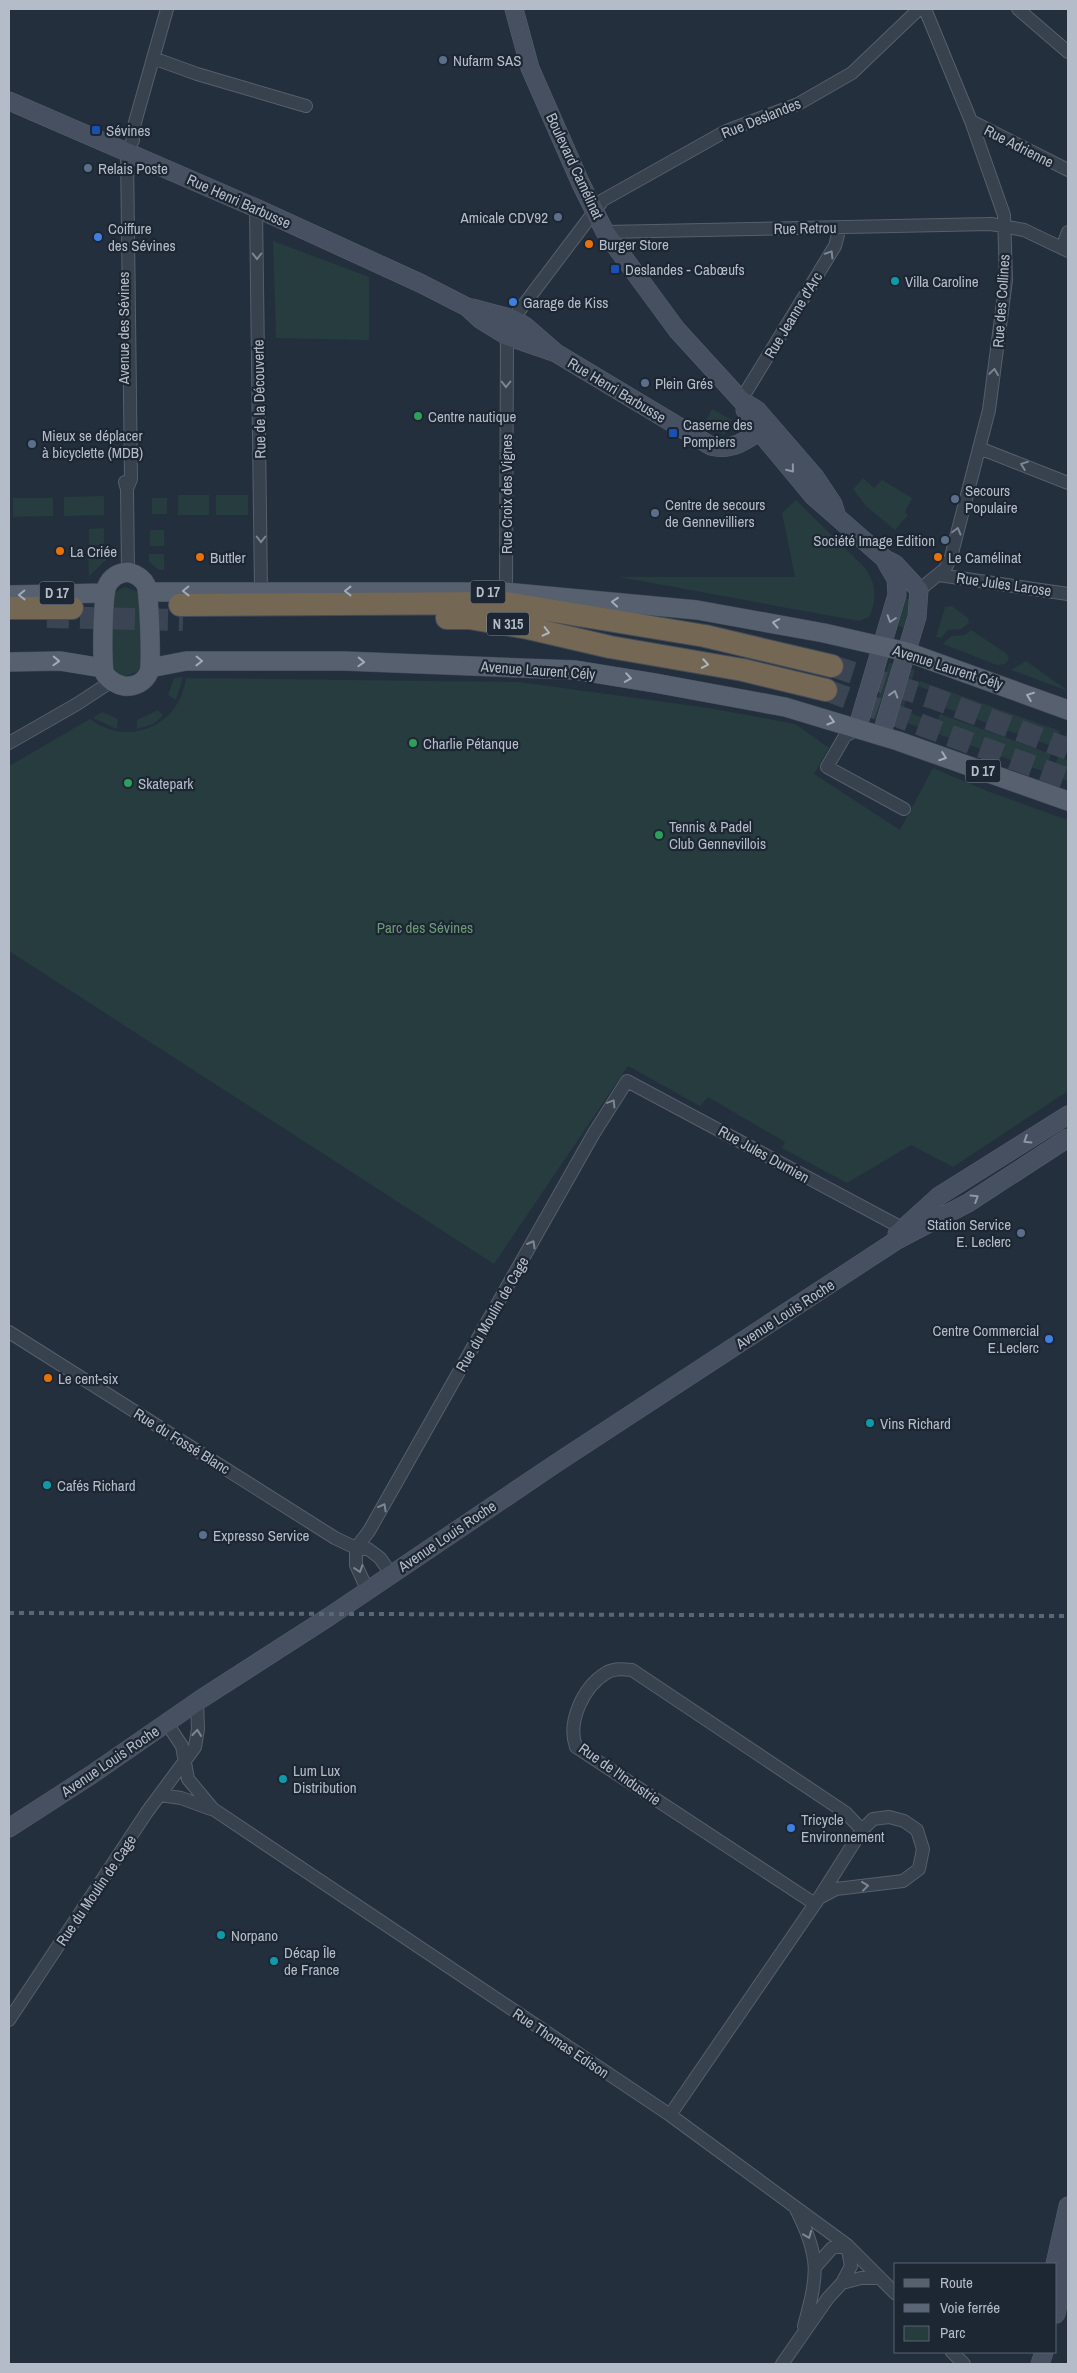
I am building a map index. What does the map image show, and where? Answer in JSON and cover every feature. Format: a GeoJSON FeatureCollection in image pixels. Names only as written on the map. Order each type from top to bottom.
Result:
{"type":"FeatureCollection","features":[{"type":"Feature","properties":{"kind":"highway","name":"N 315"},"geometry":{"type":"LineString","coordinates":[[826,690],[743,670],[610,647],[528,628],[469,618],[182,613],[506,603],[705,636],[832,666]]}},
{"type":"Feature","properties":{"kind":"highway"},"geometry":{"type":"LineString","coordinates":[[9,608],[72,608]]}},
{"type":"Feature","properties":{"kind":"main road","name":"Boulevard Camélinat"},"geometry":{"type":"LineString","coordinates":[[514,9],[530,68],[593,211],[606,232],[676,330],[741,400],[746,413],[765,428],[813,496],[885,559],[895,564],[919,590]]}},
{"type":"Feature","properties":{"kind":"main road","name":"Rue Henri Barbusse"},"geometry":{"type":"LineString","coordinates":[[9,101],[256,208],[467,307],[481,320],[510,327],[525,326],[556,353],[710,446],[720,448],[736,446],[765,428]]}},
{"type":"Feature","properties":{"kind":"main road","name":"Boulevard Camélinat"},"geometry":{"type":"LineString","coordinates":[[885,559],[896,579]]}},
{"type":"Feature","properties":{"kind":"main road"},"geometry":{"type":"LineString","coordinates":[[9,662],[60,661],[108,674],[124,686],[138,684],[150,668],[149,592],[143,580],[128,572],[116,575],[111,579],[104,593],[108,674]]}},
{"type":"Feature","properties":{"kind":"main road"},"geometry":{"type":"LineString","coordinates":[[881,736],[919,606],[919,590],[910,591],[896,579]]}},
{"type":"Feature","properties":{"kind":"main road"},"geometry":{"type":"LineString","coordinates":[[857,729],[897,595],[896,579]]}},
{"type":"Feature","properties":{"kind":"main road","name":"Avenue Laurent Cély"},"geometry":{"type":"LineString","coordinates":[[149,592],[261,590],[506,592],[706,611],[824,632],[907,652],[1068,710]]}},
{"type":"Feature","properties":{"kind":"main road","name":"D 17"},"geometry":{"type":"LineString","coordinates":[[9,595],[104,593]]}},
{"type":"Feature","properties":{"kind":"main road","name":"Avenue Laurent Cély"},"geometry":{"type":"LineString","coordinates":[[150,668],[186,661],[344,661],[575,670],[785,707],[881,736],[1068,800]]}},
{"type":"Feature","properties":{"kind":"main road","name":"Avenue Louis Roche"},"geometry":{"type":"LineString","coordinates":[[886,1247],[902,1228],[939,1196],[1068,1115]]}},
{"type":"Feature","properties":{"kind":"main road","name":"Avenue Louis Roche"},"geometry":{"type":"LineString","coordinates":[[9,1828],[91,1775],[196,1702],[330,1616],[367,1589],[886,1247],[968,1203],[1068,1138]]}},
{"type":"Feature","properties":{"kind":"main road"},"geometry":{"type":"LineString","coordinates":[[1054,2263],[1068,2206]]}},
{"type":"Feature","properties":{"kind":"main road"},"geometry":{"type":"LineString","coordinates":[[1057,2309],[1068,2258]]}},
{"type":"Feature","properties":{"kind":"street"},"geometry":{"type":"LineString","coordinates":[[129,153],[139,135],[167,9]]}},
{"type":"Feature","properties":{"kind":"street"},"geometry":{"type":"LineString","coordinates":[[156,59],[174,9]]}},
{"type":"Feature","properties":{"kind":"street","name":"Rue Deslandes"},"geometry":{"type":"LineString","coordinates":[[593,211],[603,200],[726,130],[798,104],[852,73],[918,9]]}},
{"type":"Feature","properties":{"kind":"street","name":"Rue des Collines"},"geometry":{"type":"LineString","coordinates":[[919,590],[945,569],[950,557],[988,410],[1006,280],[1004,215],[971,121],[925,9]]}},
{"type":"Feature","properties":{"kind":"street"},"geometry":{"type":"LineString","coordinates":[[1018,9],[1068,52]]}},
{"type":"Feature","properties":{"kind":"street"},"geometry":{"type":"LineString","coordinates":[[156,59],[197,74],[306,106]]}},
{"type":"Feature","properties":{"kind":"street","name":"Rue Adrienne"},"geometry":{"type":"LineString","coordinates":[[971,121],[1068,170]]}},
{"type":"Feature","properties":{"kind":"street","name":"Avenue des Sévines"},"geometry":{"type":"LineString","coordinates":[[128,572],[127,490],[131,479],[129,153]]}},
{"type":"Feature","properties":{"kind":"street","name":"Rue de la Découverte"},"geometry":{"type":"LineString","coordinates":[[256,208],[261,590]]}},
{"type":"Feature","properties":{"kind":"street"},"geometry":{"type":"LineString","coordinates":[[510,327],[593,211]]}},
{"type":"Feature","properties":{"kind":"street","name":"Rue Retrou"},"geometry":{"type":"LineString","coordinates":[[606,232],[1004,226],[1024,230],[1065,250]]}},
{"type":"Feature","properties":{"kind":"street","name":"Rue Jeanne d'Arc"},"geometry":{"type":"LineString","coordinates":[[741,400],[835,246],[840,228]]}},
{"type":"Feature","properties":{"kind":"street"},"geometry":{"type":"LineString","coordinates":[[1065,250],[1068,232]]}},
{"type":"Feature","properties":{"kind":"street","name":"Rue Croix des Vignes"},"geometry":{"type":"LineString","coordinates":[[506,592],[510,327]]}},
{"type":"Feature","properties":{"kind":"street"},"geometry":{"type":"LineString","coordinates":[[979,448],[1068,483]]}},
{"type":"Feature","properties":{"kind":"street","name":"Rue Jules Larose"},"geometry":{"type":"LineString","coordinates":[[939,575],[1068,594]]}},
{"type":"Feature","properties":{"kind":"street"},"geometry":{"type":"LineString","coordinates":[[9,743],[77,704],[108,674]]}},
{"type":"Feature","properties":{"kind":"street"},"geometry":{"type":"LineString","coordinates":[[857,729],[845,736],[827,767],[904,809]]}},
{"type":"Feature","properties":{"kind":"street","name":"Rue Jules Dumien"},"geometry":{"type":"LineString","coordinates":[[627,1081],[902,1228]]}},
{"type":"Feature","properties":{"kind":"street","name":"Rue du Moulin de Cage"},"geometry":{"type":"LineString","coordinates":[[356,1548],[369,1531],[594,1133],[627,1081]]}},
{"type":"Feature","properties":{"kind":"street","name":"Rue du Fossé Blanc"},"geometry":{"type":"LineString","coordinates":[[9,1332],[335,1538],[356,1548],[368,1549],[380,1558],[391,1574]]}},
{"type":"Feature","properties":{"kind":"street"},"geometry":{"type":"LineString","coordinates":[[356,1548],[356,1565],[367,1589]]}},
{"type":"Feature","properties":{"kind":"street","name":"Rue de l'Industrie"},"geometry":{"type":"LineString","coordinates":[[817,1901],[576,1747],[572,1736],[576,1712],[589,1689],[606,1673],[619,1669],[632,1670],[846,1813],[862,1830]]}},
{"type":"Feature","properties":{"kind":"street","name":"Rue du Moulin de Cage"},"geometry":{"type":"LineString","coordinates":[[9,2020],[194,1747],[197,1740],[196,1702]]}},
{"type":"Feature","properties":{"kind":"street"},"geometry":{"type":"LineString","coordinates":[[166,1722],[182,1746],[184,1761]]}},
{"type":"Feature","properties":{"kind":"street","name":"Rue Thomas Edison"},"geometry":{"type":"LineString","coordinates":[[184,1761],[191,1784],[213,1810]]}},
{"type":"Feature","properties":{"kind":"street","name":"Rue Thomas Edison"},"geometry":{"type":"LineString","coordinates":[[160,1795],[181,1798],[213,1810],[670,2116],[847,2245],[894,2292]]}},
{"type":"Feature","properties":{"kind":"street"},"geometry":{"type":"LineString","coordinates":[[670,2116],[817,1901],[862,1830],[873,1819],[889,1817],[904,1821],[917,1830],[923,1849],[919,1868],[903,1881],[836,1890],[817,1901]]}},
{"type":"Feature","properties":{"kind":"street"},"geometry":{"type":"LineString","coordinates":[[794,2205],[810,2237],[816,2266],[814,2290],[802,2334]]}},
{"type":"Feature","properties":{"kind":"street"},"geometry":{"type":"LineString","coordinates":[[782,2364],[802,2334],[842,2283],[851,2266],[847,2245],[832,2248],[816,2266]]}},
{"type":"Feature","properties":{"kind":"street"},"geometry":{"type":"LineString","coordinates":[[842,2283],[861,2278],[880,2278]]}},
{"type":"Feature","properties":{"kind":"street"},"geometry":{"type":"LineString","coordinates":[[953,2353],[964,2364]]}},
{"type":"Feature","properties":{"kind":"green space"},"geometry":{"type":"Polygon","coordinates":[[[273,241],[369,277],[369,340],[276,338],[273,241]]]}},
{"type":"Feature","properties":{"kind":"green space"},"geometry":{"type":"Polygon","coordinates":[[[712,409],[732,420],[724,435],[704,424],[712,409]]]}},
{"type":"Feature","properties":{"kind":"green space"},"geometry":{"type":"Polygon","coordinates":[[[863,478],[874,488],[882,480],[912,498],[905,512],[908,515],[895,530],[866,506],[853,489],[863,478]]]}},
{"type":"Feature","properties":{"kind":"green space"},"geometry":{"type":"Polygon","coordinates":[[[178,495],[209,495],[209,515],[178,515],[178,495]]]}},
{"type":"Feature","properties":{"kind":"green space"},"geometry":{"type":"Polygon","coordinates":[[[216,495],[248,495],[248,515],[216,515],[216,495]]]}},
{"type":"Feature","properties":{"kind":"green space"},"geometry":{"type":"Polygon","coordinates":[[[104,496],[104,515],[64,516],[64,497],[104,496]]]}},
{"type":"Feature","properties":{"kind":"green space"},"geometry":{"type":"Polygon","coordinates":[[[13,498],[53,498],[53,516],[13,517],[13,498]]]}},
{"type":"Feature","properties":{"kind":"green space"},"geometry":{"type":"Polygon","coordinates":[[[152,498],[167,498],[167,514],[152,514],[152,498]]]}},
{"type":"Feature","properties":{"kind":"green space"},"geometry":{"type":"Polygon","coordinates":[[[796,500],[869,574],[874,586],[874,598],[869,617],[859,621],[619,577],[795,577],[782,513],[796,500]]]}},
{"type":"Feature","properties":{"kind":"green space"},"geometry":{"type":"Polygon","coordinates":[[[104,528],[104,545],[89,545],[89,529],[104,528]]]}},
{"type":"Feature","properties":{"kind":"green space"},"geometry":{"type":"Polygon","coordinates":[[[150,530],[164,530],[164,546],[150,546],[150,530]]]}},
{"type":"Feature","properties":{"kind":"green space"},"geometry":{"type":"Polygon","coordinates":[[[107,553],[107,559],[89,576],[88,554],[107,553]]]}},
{"type":"Feature","properties":{"kind":"green space"},"geometry":{"type":"Polygon","coordinates":[[[149,554],[164,554],[164,570],[159,570],[149,562],[149,554]]]}},
{"type":"Feature","properties":{"kind":"green space"},"geometry":{"type":"Polygon","coordinates":[[[125,587],[138,592],[141,598],[140,667],[137,672],[125,676],[118,673],[113,667],[110,623],[114,595],[125,587]]]}},
{"type":"Feature","properties":{"kind":"green space"},"geometry":{"type":"Polygon","coordinates":[[[910,597],[912,601],[905,628],[898,626],[906,599],[910,597]]]}},
{"type":"Feature","properties":{"kind":"green space"},"geometry":{"type":"Polygon","coordinates":[[[952,606],[968,618],[969,623],[961,629],[948,630],[941,638],[936,637],[945,607],[952,606]]]}},
{"type":"Feature","properties":{"kind":"green space"},"geometry":{"type":"Polygon","coordinates":[[[971,630],[1007,654],[1009,659],[1005,664],[997,665],[943,644],[951,636],[965,635],[971,630]]]}},
{"type":"Feature","properties":{"kind":"green space"},"geometry":{"type":"Polygon","coordinates":[[[1026,661],[1068,691],[1011,670],[1026,661]]]}},
{"type":"Feature","properties":{"kind":"green space"},"geometry":{"type":"Polygon","coordinates":[[[889,663],[894,664],[878,720],[875,720],[872,716],[889,663]]]}},
{"type":"Feature","properties":{"kind":"green space"},"geometry":{"type":"Polygon","coordinates":[[[910,670],[915,670],[898,727],[894,723],[910,670]]]}},
{"type":"Feature","properties":{"kind":"green space"},"geometry":{"type":"Polygon","coordinates":[[[183,677],[176,700],[168,695],[174,678],[183,677]]]}},
{"type":"Feature","properties":{"kind":"green space","name":"Parc des Sévines"},"geometry":{"type":"Polygon","coordinates":[[[186,678],[519,682],[709,708],[795,724],[829,748],[814,774],[900,830],[933,768],[987,791],[1068,820],[1068,1091],[953,1167],[911,1145],[847,1183],[782,1148],[785,1142],[708,1097],[700,1106],[628,1066],[494,1264],[9,951],[9,766],[90,719],[105,728],[120,732],[150,727],[163,720],[174,709],[182,695],[186,678]]]}},
{"type":"Feature","properties":{"kind":"green space"},"geometry":{"type":"Polygon","coordinates":[[[920,681],[1060,731],[1054,747],[943,707],[946,696],[918,686],[920,681]]]}},
{"type":"Feature","properties":{"kind":"green space"},"geometry":{"type":"Polygon","coordinates":[[[158,710],[163,716],[153,724],[137,729],[137,720],[158,710]]]}},
{"type":"Feature","properties":{"kind":"green space"},"geometry":{"type":"Polygon","coordinates":[[[102,712],[118,719],[117,729],[93,718],[102,712]]]}},
{"type":"Feature","properties":{"kind":"green space"},"geometry":{"type":"Polygon","coordinates":[[[910,713],[937,723],[940,714],[1051,754],[1045,772],[907,723],[910,713]]]}},
{"type":"Feature","properties":{"kind":"green space"},"geometry":{"type":"Polygon","coordinates":[[[1066,734],[1068,735],[1068,753],[1060,750],[1066,734]]]}},
{"type":"Feature","properties":{"kind":"green space"},"geometry":{"type":"Polygon","coordinates":[[[1058,757],[1068,760],[1068,781],[1051,775],[1058,757]]]}},
{"type":"Feature","properties":{"kind":"tunnel"},"geometry":{"type":"LineString","coordinates":[[47,617],[183,620]]}},
{"type":"Feature","properties":{"kind":"tunnel"},"geometry":{"type":"LineString","coordinates":[[832,666],[933,698],[1068,749]]}},
{"type":"Feature","properties":{"kind":"tunnel"},"geometry":{"type":"LineString","coordinates":[[826,690],[1068,779]]}},
{"type":"Feature","properties":{"kind":"railway"},"geometry":{"type":"LineString","coordinates":[[9,1613],[1068,1616]]}},
{"type":"Feature","properties":{"kind":"place","name":"Nufarm SAS"},"geometry":{"type":"Point","coordinates":[443,60]}},
{"type":"Feature","properties":{"kind":"place","name":"Sévines"},"geometry":{"type":"Point","coordinates":[96,130]}},
{"type":"Feature","properties":{"kind":"place","name":"Relais Poste"},"geometry":{"type":"Point","coordinates":[88,168]}},
{"type":"Feature","properties":{"kind":"place","name":"Amicale CDV92"},"geometry":{"type":"Point","coordinates":[558,217]}},
{"type":"Feature","properties":{"kind":"place","name":"Coiffure des Sévines"},"geometry":{"type":"Point","coordinates":[98,237]}},
{"type":"Feature","properties":{"kind":"place","name":"Burger Store"},"geometry":{"type":"Point","coordinates":[589,244]}},
{"type":"Feature","properties":{"kind":"place","name":"Deslandes - Cabœufs"},"geometry":{"type":"Point","coordinates":[615,269]}},
{"type":"Feature","properties":{"kind":"place","name":"Villa Caroline"},"geometry":{"type":"Point","coordinates":[895,281]}},
{"type":"Feature","properties":{"kind":"place","name":"Garage de Kiss"},"geometry":{"type":"Point","coordinates":[513,302]}},
{"type":"Feature","properties":{"kind":"place","name":"Plein Grés"},"geometry":{"type":"Point","coordinates":[645,383]}},
{"type":"Feature","properties":{"kind":"place","name":"Centre nautique"},"geometry":{"type":"Point","coordinates":[418,416]}},
{"type":"Feature","properties":{"kind":"place","name":"Caserne des Pompiers"},"geometry":{"type":"Point","coordinates":[673,433]}},
{"type":"Feature","properties":{"kind":"place","name":"Mieux se déplacer à bicyclette (MDB)"},"geometry":{"type":"Point","coordinates":[32,444]}},
{"type":"Feature","properties":{"kind":"place","name":"Secours Populaire"},"geometry":{"type":"Point","coordinates":[955,499]}},
{"type":"Feature","properties":{"kind":"place","name":"Centre de secours de Gennevilliers"},"geometry":{"type":"Point","coordinates":[655,513]}},
{"type":"Feature","properties":{"kind":"place","name":"Société Image Edition"},"geometry":{"type":"Point","coordinates":[945,540]}},
{"type":"Feature","properties":{"kind":"place","name":"La Criée"},"geometry":{"type":"Point","coordinates":[60,551]}},
{"type":"Feature","properties":{"kind":"place","name":"Buttler"},"geometry":{"type":"Point","coordinates":[200,557]}},
{"type":"Feature","properties":{"kind":"place","name":"Le Camélinat"},"geometry":{"type":"Point","coordinates":[938,557]}},
{"type":"Feature","properties":{"kind":"place","name":"Charlie Pétanque"},"geometry":{"type":"Point","coordinates":[413,743]}},
{"type":"Feature","properties":{"kind":"place","name":"Skatepark"},"geometry":{"type":"Point","coordinates":[128,783]}},
{"type":"Feature","properties":{"kind":"place","name":"Tennis & Padel Club Gennevillois"},"geometry":{"type":"Point","coordinates":[659,835]}},
{"type":"Feature","properties":{"kind":"place","name":"Station Service E. Leclerc"},"geometry":{"type":"Point","coordinates":[1021,1233]}},
{"type":"Feature","properties":{"kind":"place","name":"Centre Commercial E.Leclerc"},"geometry":{"type":"Point","coordinates":[1049,1339]}},
{"type":"Feature","properties":{"kind":"place","name":"Le cent-six"},"geometry":{"type":"Point","coordinates":[48,1378]}},
{"type":"Feature","properties":{"kind":"place","name":"Vins Richard"},"geometry":{"type":"Point","coordinates":[870,1423]}},
{"type":"Feature","properties":{"kind":"place","name":"Cafés Richard"},"geometry":{"type":"Point","coordinates":[47,1485]}},
{"type":"Feature","properties":{"kind":"place","name":"Expresso Service"},"geometry":{"type":"Point","coordinates":[203,1535]}},
{"type":"Feature","properties":{"kind":"place","name":"Lum Lux Distribution"},"geometry":{"type":"Point","coordinates":[283,1779]}},
{"type":"Feature","properties":{"kind":"place","name":"Tricycle Environnement"},"geometry":{"type":"Point","coordinates":[791,1828]}},
{"type":"Feature","properties":{"kind":"place","name":"Norpano"},"geometry":{"type":"Point","coordinates":[221,1935]}},
{"type":"Feature","properties":{"kind":"place","name":"Décap Île de France"},"geometry":{"type":"Point","coordinates":[274,1961]}}]}
